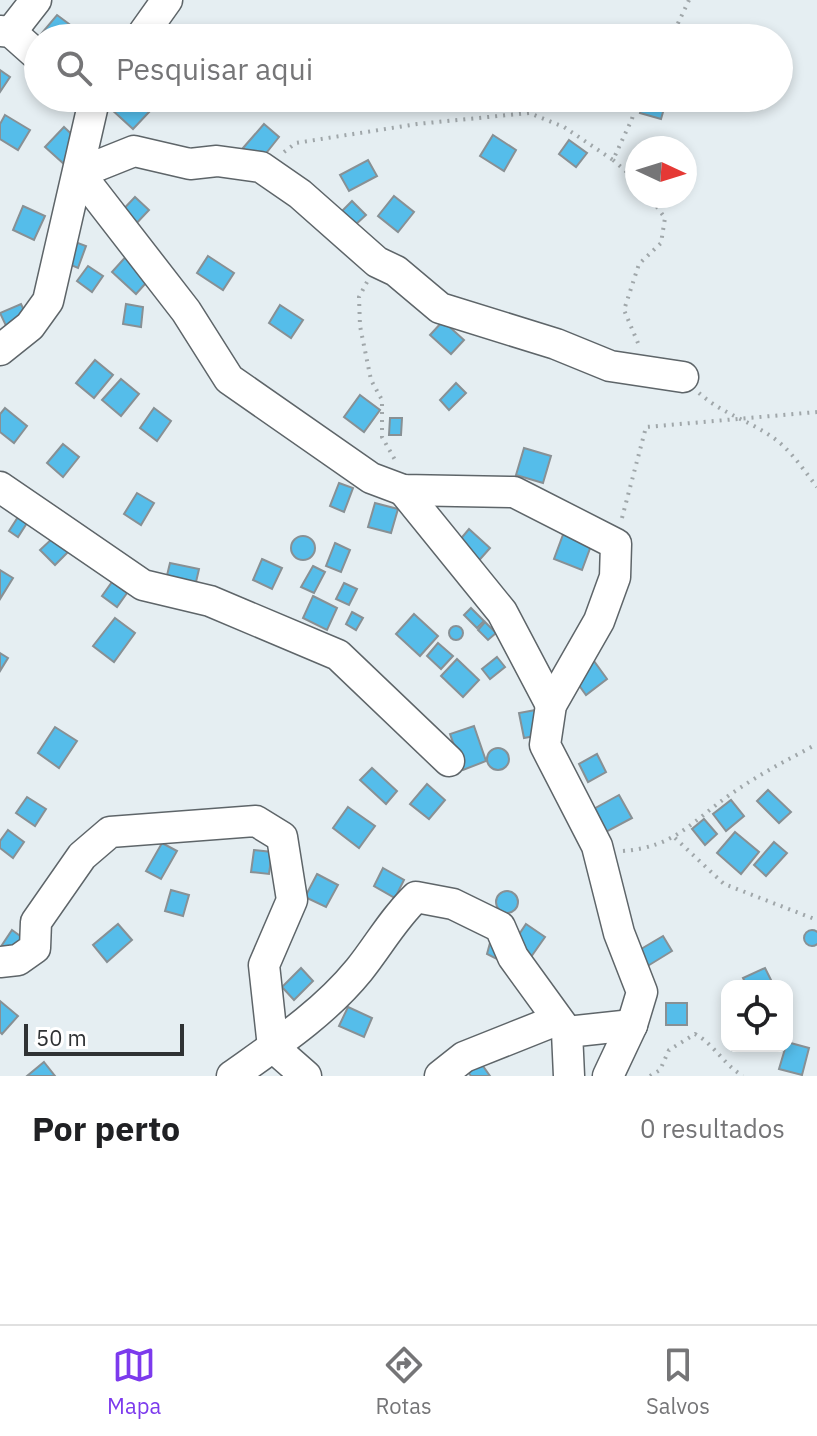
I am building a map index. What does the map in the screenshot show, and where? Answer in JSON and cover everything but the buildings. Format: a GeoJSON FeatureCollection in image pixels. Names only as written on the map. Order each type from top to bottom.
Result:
{"type":"FeatureCollection","features":[{"type":"Feature","properties":{"kind":"street"},"geometry":{"type":"LineString","coordinates":[[24,46],[6,32],[36,0]]}},
{"type":"Feature","properties":{"kind":"street"},"geometry":{"type":"LineString","coordinates":[[150,24],[167,0]]}},
{"type":"Feature","properties":{"kind":"street"},"geometry":{"type":"LineString","coordinates":[[0,350],[30,326],[48,301],[79,173],[90,112]]}},
{"type":"Feature","properties":{"kind":"street"},"geometry":{"type":"LineString","coordinates":[[79,173],[134,151],[190,164],[217,161],[261,167],[300,194],[377,262],[396,271],[440,308],[556,344],[610,366],[683,377]]}},
{"type":"Feature","properties":{"kind":"street"},"geometry":{"type":"LineString","coordinates":[[79,173],[186,311],[229,379],[371,478],[403,490],[514,492],[616,544],[615,577],[599,621],[551,705],[545,745],[597,846],[619,933],[642,992],[632,1025],[608,1076]]}},
{"type":"Feature","properties":{"kind":"street"},"geometry":{"type":"LineString","coordinates":[[0,487],[143,585],[210,601],[338,655],[449,761]]}},
{"type":"Feature","properties":{"kind":"street"},"geometry":{"type":"LineString","coordinates":[[403,490],[502,612],[551,705]]}},
{"type":"Feature","properties":{"kind":"street"},"geometry":{"type":"LineString","coordinates":[[0,962],[18,960],[35,948],[36,922],[82,856],[110,832],[256,821],[282,837],[292,900],[264,965],[273,1047],[306,1076]]}},
{"type":"Feature","properties":{"kind":"street"},"geometry":{"type":"LineString","coordinates":[[232,1076],[309,1021],[358,971],[400,912],[416,897],[453,904],[500,927],[513,957],[560,1023],[464,1057],[440,1076]]}},
{"type":"Feature","properties":{"kind":"street"},"geometry":{"type":"LineString","coordinates":[[569,1076],[567,1032],[632,1025]]}},
{"type":"Feature","properties":{"kind":"path"},"geometry":{"type":"LineString","coordinates":[[678,24],[689,0]]}},
{"type":"Feature","properties":{"kind":"path"},"geometry":{"type":"LineString","coordinates":[[613,160],[634,112]]}},
{"type":"Feature","properties":{"kind":"path"},"geometry":{"type":"LineString","coordinates":[[261,167],[296,143],[417,124],[529,113],[564,127],[625,170]]}},
{"type":"Feature","properties":{"kind":"path"},"geometry":{"type":"LineString","coordinates":[[644,350],[635,340],[624,310],[639,264],[661,243],[665,218],[658,208]]}},
{"type":"Feature","properties":{"kind":"path"},"geometry":{"type":"LineString","coordinates":[[377,262],[359,297],[360,326],[371,380],[382,400],[382,437],[392,450],[403,490]]}},
{"type":"Feature","properties":{"kind":"path"},"geometry":{"type":"LineString","coordinates":[[683,377],[715,408],[742,419],[781,444],[817,487]]}},
{"type":"Feature","properties":{"kind":"path"},"geometry":{"type":"LineString","coordinates":[[616,544],[646,427],[817,412]]}},
{"type":"Feature","properties":{"kind":"path"},"geometry":{"type":"LineString","coordinates":[[597,846],[620,851],[651,849],[675,838],[761,774],[817,744]]}},
{"type":"Feature","properties":{"kind":"path"},"geometry":{"type":"LineString","coordinates":[[675,838],[724,884],[817,920]]}},
{"type":"Feature","properties":{"kind":"path"},"geometry":{"type":"LineString","coordinates":[[650,1076],[660,1070],[669,1050],[695,1034],[710,1042],[727,1066],[743,1076]]}}]}
